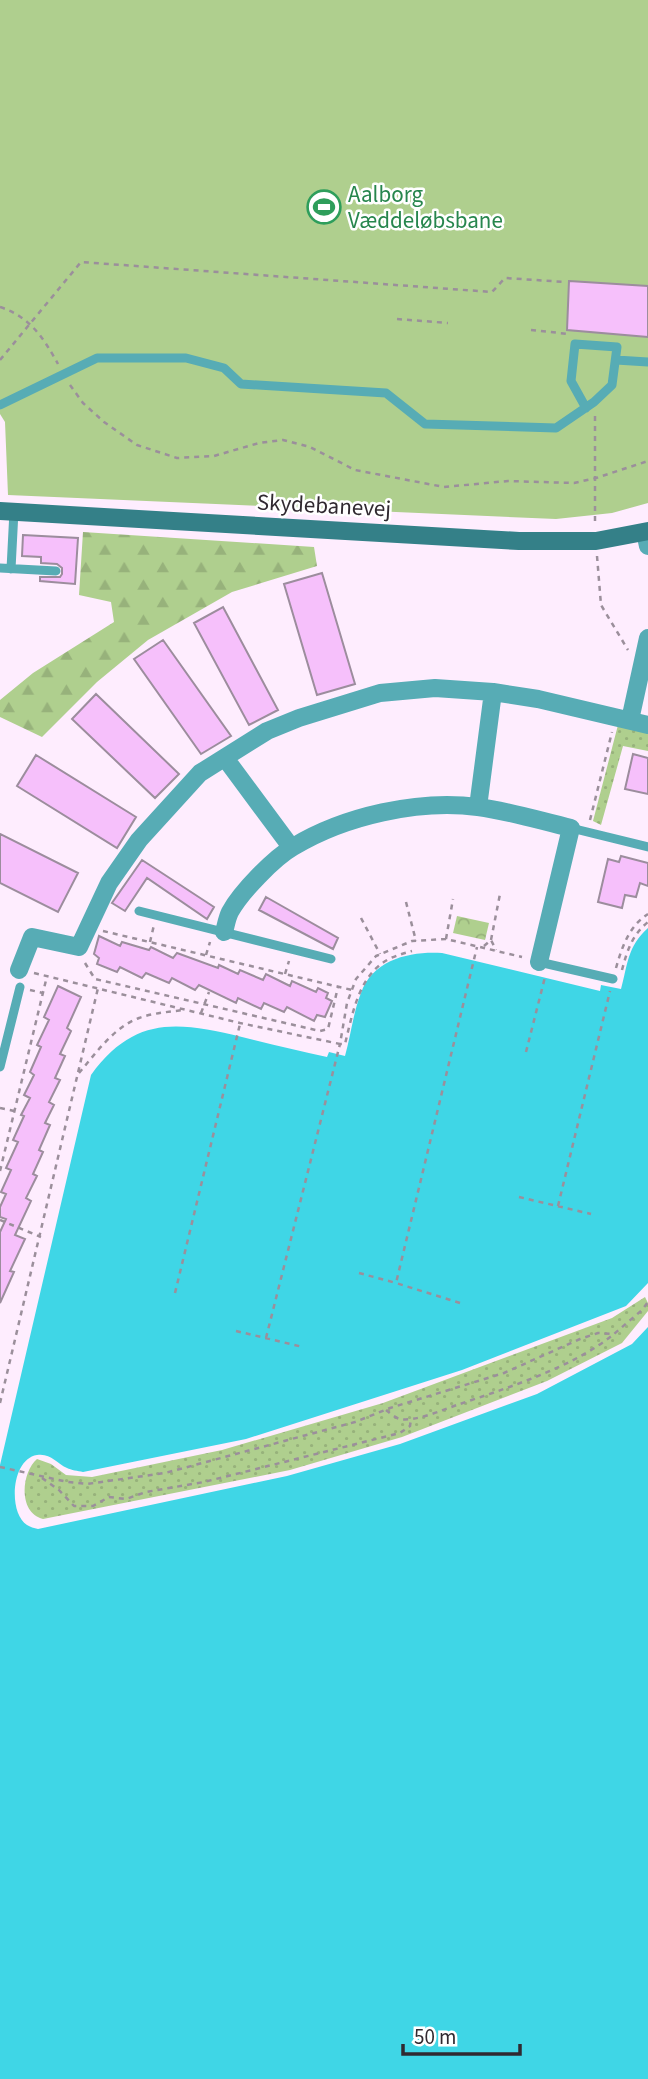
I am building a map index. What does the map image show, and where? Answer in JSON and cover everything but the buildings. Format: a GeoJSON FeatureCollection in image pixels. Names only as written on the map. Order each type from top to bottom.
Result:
{"type":"FeatureCollection","features":[{"type":"Feature","properties":{"kind":"street","name":"Skydebanevej"},"geometry":{"type":"LineString","coordinates":[[7,511],[519,541],[596,541],[647,536]]}},
{"type":"Feature","properties":{"kind":"street"},"geometry":{"type":"LineString","coordinates":[[623,719],[648,638]]}},
{"type":"Feature","properties":{"kind":"street"},"geometry":{"type":"LineString","coordinates":[[20,978],[32,937],[79,947],[108,883],[139,840],[201,773],[273,729],[335,705],[380,693],[435,688],[493,692],[537,699],[648,725]]}},
{"type":"Feature","properties":{"kind":"street"},"geometry":{"type":"LineString","coordinates":[[478,807],[493,692]]}},
{"type":"Feature","properties":{"kind":"street"},"geometry":{"type":"LineString","coordinates":[[225,758],[292,847]]}},
{"type":"Feature","properties":{"kind":"street"},"geometry":{"type":"LineString","coordinates":[[224,932],[230,913],[241,897],[263,872],[292,847],[334,827],[379,814],[425,805],[478,807],[579,830],[543,963]]}},
{"type":"Feature","properties":{"kind":"lane"},"geometry":{"type":"LineString","coordinates":[[0,405],[97,358],[186,358],[224,368],[241,384],[386,393],[425,424],[556,428],[590,405],[612,385],[617,347],[575,344],[571,381],[590,405]]}},
{"type":"Feature","properties":{"kind":"lane"},"geometry":{"type":"LineString","coordinates":[[616,360],[648,362]]}},
{"type":"Feature","properties":{"kind":"lane"},"geometry":{"type":"LineString","coordinates":[[7,511],[11,569]]}},
{"type":"Feature","properties":{"kind":"lane"},"geometry":{"type":"LineString","coordinates":[[0,568],[56,572]]}},
{"type":"Feature","properties":{"kind":"lane"},"geometry":{"type":"LineString","coordinates":[[579,830],[648,847]]}},
{"type":"Feature","properties":{"kind":"lane"},"geometry":{"type":"LineString","coordinates":[[139,911],[331,959]]}},
{"type":"Feature","properties":{"kind":"lane"},"geometry":{"type":"LineString","coordinates":[[543,963],[612,981]]}},
{"type":"Feature","properties":{"kind":"lane"},"geometry":{"type":"LineString","coordinates":[[0,1067],[20,978]]}},
{"type":"Feature","properties":{"kind":"path"},"geometry":{"type":"LineString","coordinates":[[0,360],[81,262],[492,292],[505,278],[565,282]]}},
{"type":"Feature","properties":{"kind":"path"},"geometry":{"type":"LineString","coordinates":[[0,307],[30,324],[43,338],[83,404],[104,422],[137,445],[177,458],[214,456],[259,443],[283,440],[310,447],[355,470],[443,486],[508,481],[574,483],[648,461]]}},
{"type":"Feature","properties":{"kind":"path"},"geometry":{"type":"LineString","coordinates":[[397,319],[448,323]]}},
{"type":"Feature","properties":{"kind":"path"},"geometry":{"type":"LineString","coordinates":[[531,330],[573,335],[575,344]]}},
{"type":"Feature","properties":{"kind":"path"},"geometry":{"type":"LineString","coordinates":[[590,405],[601,605],[629,656]]}},
{"type":"Feature","properties":{"kind":"path"},"geometry":{"type":"LineString","coordinates":[[579,830],[623,719]]}},
{"type":"Feature","properties":{"kind":"path"},"geometry":{"type":"LineString","coordinates":[[496,950],[491,940],[500,894]]}},
{"type":"Feature","properties":{"kind":"path"},"geometry":{"type":"LineString","coordinates":[[446,939],[453,899]]}},
{"type":"Feature","properties":{"kind":"path"},"geometry":{"type":"LineString","coordinates":[[406,902],[416,941]]}},
{"type":"Feature","properties":{"kind":"path"},"geometry":{"type":"LineString","coordinates":[[558,1206],[622,945],[641,918],[648,914]]}},
{"type":"Feature","properties":{"kind":"path"},"geometry":{"type":"LineString","coordinates":[[150,942],[157,915]]}},
{"type":"Feature","properties":{"kind":"path"},"geometry":{"type":"LineString","coordinates":[[361,918],[380,954]]}},
{"type":"Feature","properties":{"kind":"path"},"geometry":{"type":"LineString","coordinates":[[612,981],[619,985],[627,950],[637,933],[648,922]]}},
{"type":"Feature","properties":{"kind":"path"},"geometry":{"type":"LineString","coordinates":[[88,927],[352,990]]}},
{"type":"Feature","properties":{"kind":"path"},"geometry":{"type":"LineString","coordinates":[[266,1338],[352,990],[356,979],[376,956],[416,941],[446,939],[543,963],[526,1052]]}},
{"type":"Feature","properties":{"kind":"path"},"geometry":{"type":"LineString","coordinates":[[483,947],[491,940]]}},
{"type":"Feature","properties":{"kind":"path"},"geometry":{"type":"LineString","coordinates":[[396,1283],[477,946]]}},
{"type":"Feature","properties":{"kind":"path"},"geometry":{"type":"LineString","coordinates":[[79,947],[95,979],[320,1031],[328,1029],[338,987]]}},
{"type":"Feature","properties":{"kind":"path"},"geometry":{"type":"LineString","coordinates":[[20,978],[47,976],[240,1023],[345,1044],[360,989],[373,970],[390,958],[412,951]]}},
{"type":"Feature","properties":{"kind":"path"},"geometry":{"type":"LineString","coordinates":[[0,1171],[47,976]]}},
{"type":"Feature","properties":{"kind":"path"},"geometry":{"type":"LineString","coordinates":[[0,1403],[98,988]]}},
{"type":"Feature","properties":{"kind":"path"},"geometry":{"type":"LineString","coordinates":[[201,1013],[209,992]]}},
{"type":"Feature","properties":{"kind":"path"},"geometry":{"type":"LineString","coordinates":[[77,1076],[115,1033],[138,1019],[186,1009]]}},
{"type":"Feature","properties":{"kind":"path"},"geometry":{"type":"LineString","coordinates":[[175,1293],[240,1023]]}},
{"type":"Feature","properties":{"kind":"path"},"geometry":{"type":"LineString","coordinates":[[0,1108],[15,1112]]}},
{"type":"Feature","properties":{"kind":"path"},"geometry":{"type":"LineString","coordinates":[[0,1136],[8,1138]]}},
{"type":"Feature","properties":{"kind":"path"},"geometry":{"type":"LineString","coordinates":[[519,1197],[591,1214]]}},
{"type":"Feature","properties":{"kind":"path"},"geometry":{"type":"LineString","coordinates":[[0,1220],[40,1237]]}},
{"type":"Feature","properties":{"kind":"path"},"geometry":{"type":"LineString","coordinates":[[359,1273],[460,1303]]}},
{"type":"Feature","properties":{"kind":"path"},"geometry":{"type":"LineString","coordinates":[[386,1409],[398,1419],[411,1419],[526,1380],[603,1343],[642,1310],[648,1301]]}},
{"type":"Feature","properties":{"kind":"path"},"geometry":{"type":"LineString","coordinates":[[236,1331],[303,1346]]}},
{"type":"Feature","properties":{"kind":"path"},"geometry":{"type":"LineString","coordinates":[[0,1467],[87,1484],[165,1473],[355,1422],[386,1409],[504,1373],[580,1339],[598,1333],[614,1334]]}},
{"type":"Feature","properties":{"kind":"path"},"geometry":{"type":"LineString","coordinates":[[40,1476],[74,1506],[93,1506],[110,1497],[126,1499],[146,1492],[204,1482],[400,1433],[410,1426],[411,1419]]}},
{"type":"Feature","properties":{"kind":"green space","name":"Aalborg Væddeløbsbane"},"geometry":{"type":"Polygon","coordinates":[[[0,0],[648,0],[648,503],[612,513],[556,519],[8,495],[5,422],[0,414],[0,0]]]}},
{"type":"Feature","properties":{"kind":"green space"},"geometry":{"type":"Polygon","coordinates":[[[83,532],[314,547],[317,566],[232,592],[148,640],[97,682],[42,737],[0,717],[0,700],[33,673],[114,622],[111,602],[79,595],[83,532]]]}},
{"type":"Feature","properties":{"kind":"green space"},"geometry":{"type":"Polygon","coordinates":[[[618,725],[648,732],[648,751],[623,746],[601,825],[593,821],[618,725]]]}},
{"type":"Feature","properties":{"kind":"green space"},"geometry":{"type":"Polygon","coordinates":[[[457,916],[489,923],[485,940],[453,933],[457,916]]]}},
{"type":"Feature","properties":{"kind":"green space"},"geometry":{"type":"Polygon","coordinates":[[[645,1297],[648,1311],[622,1343],[547,1381],[402,1437],[290,1470],[43,1519],[29,1509],[26,1501],[25,1483],[37,1459],[51,1464],[66,1475],[92,1477],[222,1450],[383,1403],[612,1318],[645,1297]]]}},
{"type":"Feature","properties":{"kind":"water"},"geometry":{"type":"Polygon","coordinates":[[[648,928],[648,1283],[626,1306],[462,1370],[246,1439],[83,1472],[67,1468],[46,1455],[37,1455],[28,1459],[17,1476],[15,1499],[21,1519],[28,1526],[38,1529],[287,1476],[400,1444],[537,1394],[632,1344],[648,1327],[648,2079],[0,2079],[0,1465],[91,1075],[107,1056],[124,1042],[159,1028],[198,1028],[327,1057],[329,1052],[345,1056],[356,1008],[367,981],[384,965],[418,954],[442,953],[600,991],[601,985],[621,989],[632,949],[648,928]]]}},
{"type":"Feature","properties":{"kind":"place","name":"Aalborg Væddeløbsbane"},"geometry":{"type":"Point","coordinates":[324,207]}}]}
